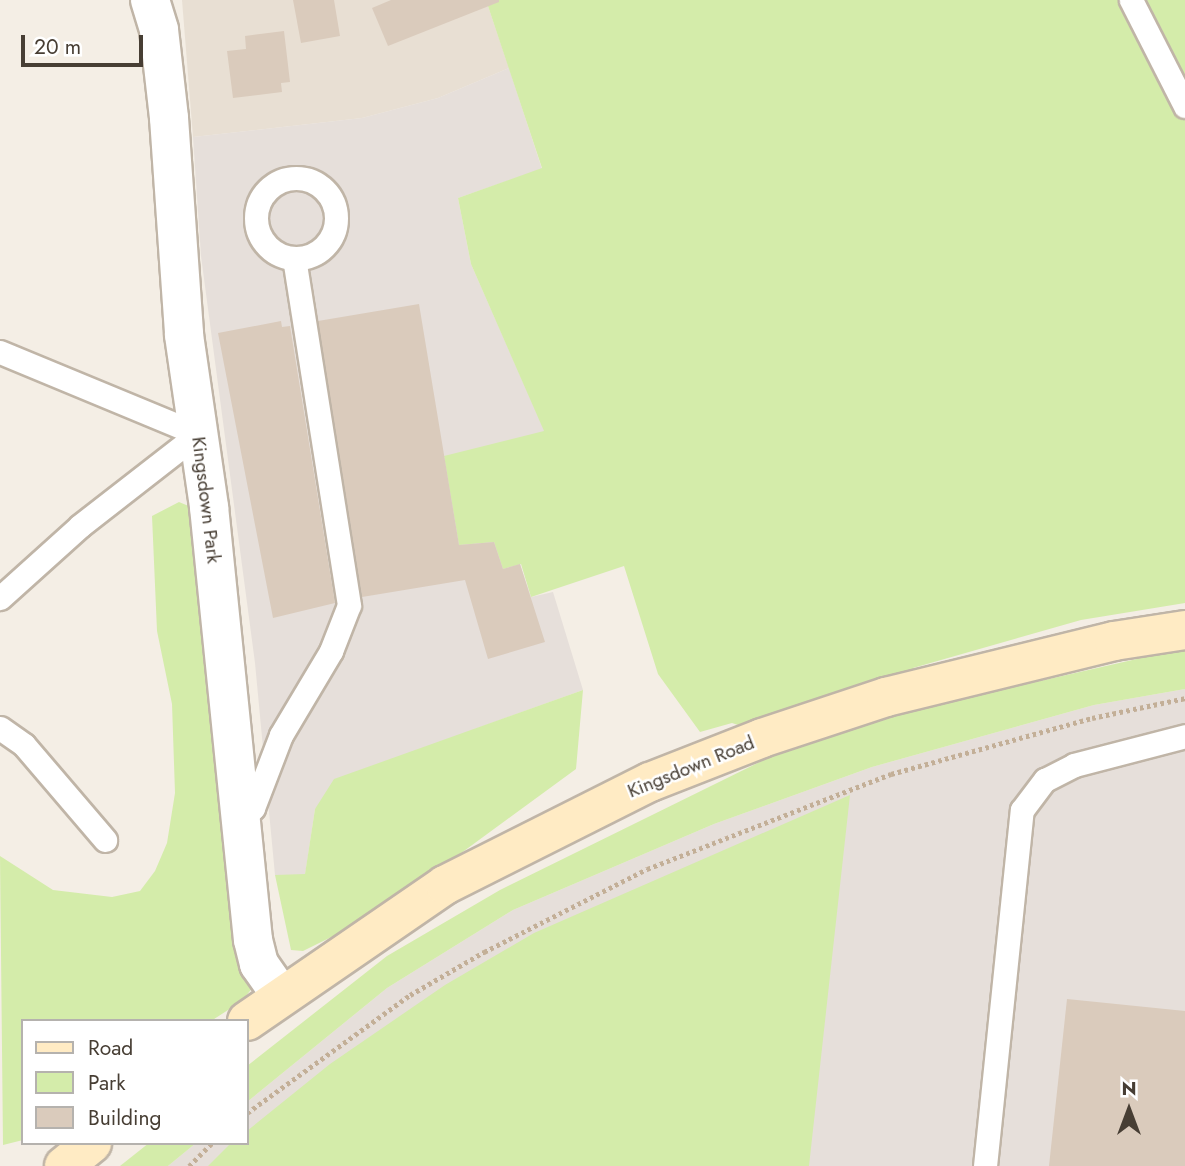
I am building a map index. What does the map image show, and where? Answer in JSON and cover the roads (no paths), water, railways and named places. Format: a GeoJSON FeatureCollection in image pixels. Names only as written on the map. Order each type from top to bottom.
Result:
{"type":"FeatureCollection","features":[{"type":"Feature","properties":{"kind":"main road","name":"Kingsdown Road"},"geometry":{"type":"LineString","coordinates":[[248,1020],[281,995],[445,885],[650,782],[762,738],[886,697],[1059,653],[1185,630]]}},
{"type":"Feature","properties":{"kind":"main road"},"geometry":{"type":"LineString","coordinates":[[64,1166],[90,1145]]}},
{"type":"Feature","properties":{"kind":"street","name":"Kingsdown Park"},"geometry":{"type":"LineString","coordinates":[[158,1],[184,335],[198,434],[253,940],[259,964],[281,995]]}},
{"type":"Feature","properties":{"kind":"lane"},"geometry":{"type":"LineString","coordinates":[[1131,0],[1185,106]]}},
{"type":"Feature","properties":{"kind":"lane"},"geometry":{"type":"LineString","coordinates":[[241,820],[253,808],[281,735],[331,651],[349,605],[294,258]]}},
{"type":"Feature","properties":{"kind":"lane"},"geometry":{"type":"LineString","coordinates":[[0,352],[198,434],[80,526],[0,598]]}},
{"type":"Feature","properties":{"kind":"lane"},"geometry":{"type":"LineString","coordinates":[[0,728],[24,745],[105,840]]}},
{"type":"Feature","properties":{"kind":"lane"},"geometry":{"type":"LineString","coordinates":[[985,1166],[1022,810],[1045,780],[1074,765],[1185,736]]}}]}
